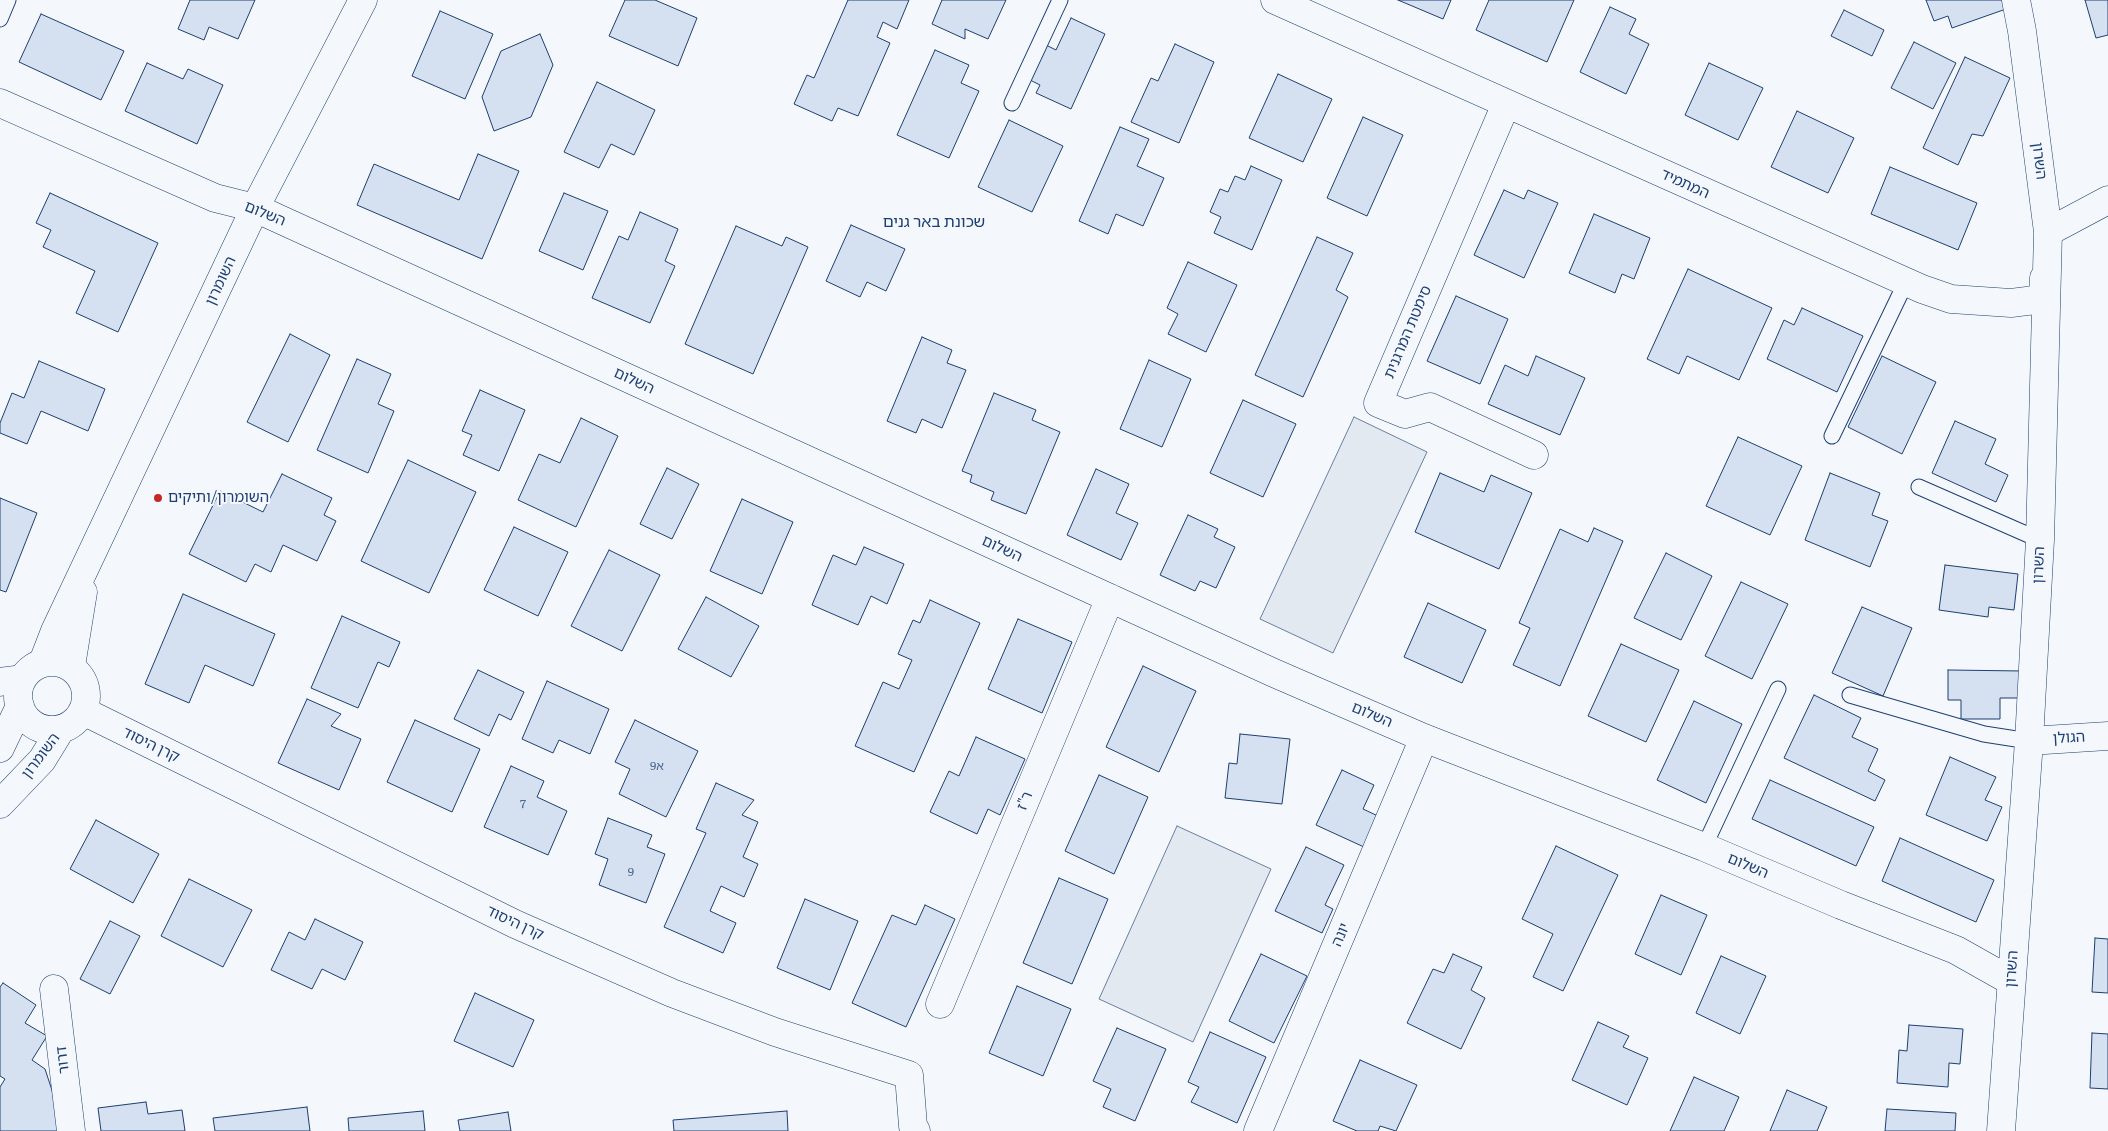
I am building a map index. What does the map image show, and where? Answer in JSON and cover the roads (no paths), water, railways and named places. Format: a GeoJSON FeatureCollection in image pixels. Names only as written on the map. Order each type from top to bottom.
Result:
{"type":"FeatureCollection","features":[{"type":"Feature","properties":{"kind":"street","name":"השומרון"},"geometry":{"type":"LineString","coordinates":[[44,662],[55,631],[255,208],[364,0]]}},
{"type":"Feature","properties":{"kind":"street","name":"השרון"},"geometry":{"type":"LineString","coordinates":[[2001,1131],[2030,741],[2040,540],[2048,232],[2022,31],[2016,0]]}},
{"type":"Feature","properties":{"kind":"street","name":"המתמיד"},"geometry":{"type":"LineString","coordinates":[[1292,3],[1506,104],[1906,282],[1951,299],[2011,303],[2043,298],[2048,232]]}},
{"type":"Feature","properties":{"kind":"street","name":"השלום"},"geometry":{"type":"LineString","coordinates":[[0,104],[215,198],[255,208],[1274,673],[1424,738],[1704,847],[1841,905],[1956,950],[2011,981]]}},
{"type":"Feature","properties":{"kind":"street","name":"סימטת המרגנית"},"geometry":{"type":"LineString","coordinates":[[1506,104],[1378,403],[1405,414],[1430,406],[1534,455]]}},
{"type":"Feature","properties":{"kind":"street"},"geometry":{"type":"LineString","coordinates":[[2048,232],[2108,200]]}},
{"type":"Feature","properties":{"kind":"street","name":"השומרון"},"geometry":{"type":"LineString","coordinates":[[71,666],[87,566]]}},
{"type":"Feature","properties":{"kind":"street","name":"ר\"ז"},"geometry":{"type":"LineString","coordinates":[[940,1004],[1110,598]]}},
{"type":"Feature","properties":{"kind":"street"},"geometry":{"type":"LineString","coordinates":[[0,748],[20,706],[19,688],[11,680],[44,662],[62,662],[71,666],[78,673],[87,691],[83,711]]}},
{"type":"Feature","properties":{"kind":"street","name":"השומרון"},"geometry":{"type":"LineString","coordinates":[[20,706],[28,721],[44,729],[61,729],[74,723],[83,711]]}},
{"type":"Feature","properties":{"kind":"street","name":"קרן היסוד"},"geometry":{"type":"LineString","coordinates":[[83,711],[515,924],[706,1006],[775,1032],[910,1075],[913,1126],[916,1131]]}},
{"type":"Feature","properties":{"kind":"street","name":"השומרון"},"geometry":{"type":"LineString","coordinates":[[0,804],[42,760],[61,729]]}},
{"type":"Feature","properties":{"kind":"street","name":"הגולן"},"geometry":{"type":"LineString","coordinates":[[2030,741],[2108,736]]}},
{"type":"Feature","properties":{"kind":"street","name":"יונה"},"geometry":{"type":"LineString","coordinates":[[1258,1131],[1424,738]]}},
{"type":"Feature","properties":{"kind":"street","name":"דרור"},"geometry":{"type":"LineString","coordinates":[[54,990],[72,1131]]}},
{"type":"Feature","properties":{"kind":"lane"},"geometry":{"type":"LineString","coordinates":[[0,19],[8,0]]}},
{"type":"Feature","properties":{"kind":"lane"},"geometry":{"type":"LineString","coordinates":[[1012,103],[1060,0]]}},
{"type":"Feature","properties":{"kind":"lane"},"geometry":{"type":"LineString","coordinates":[[1832,436],[1906,282]]}},
{"type":"Feature","properties":{"kind":"lane"},"geometry":{"type":"LineString","coordinates":[[1919,487],[2040,540]]}},
{"type":"Feature","properties":{"kind":"lane"},"geometry":{"type":"LineString","coordinates":[[1704,847],[1778,690]]}},
{"type":"Feature","properties":{"kind":"lane"},"geometry":{"type":"LineString","coordinates":[[1850,695],[1984,734],[2030,741]]}},
{"type":"Feature","properties":{"kind":"place","name":"השומרון/ותיקים"},"geometry":{"type":"Point","coordinates":[158,498]}},
{"type":"Feature","properties":{"kind":"district","name":"שכונת באר גנים"},"geometry":{"type":"Point","coordinates":[934,222]}}]}
